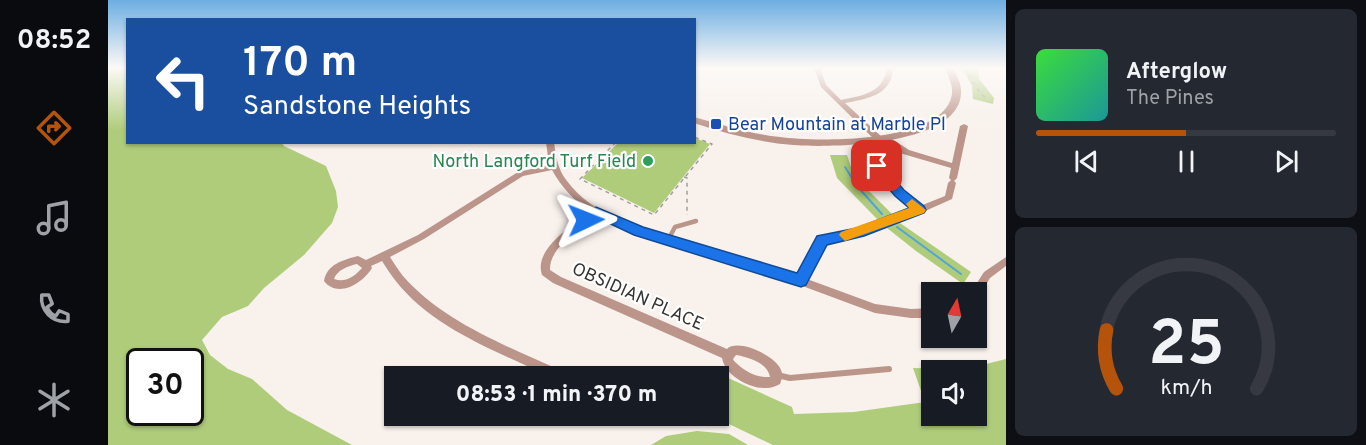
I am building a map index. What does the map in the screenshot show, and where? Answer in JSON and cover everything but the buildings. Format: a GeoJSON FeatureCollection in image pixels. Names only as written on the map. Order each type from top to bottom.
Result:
{"type":"FeatureCollection","features":[{"type":"Feature","properties":{"kind":"street"},"geometry":{"type":"LineString","coordinates":[[826,89],[883,139],[906,152],[955,166]]}},
{"type":"Feature","properties":{"kind":"street"},"geometry":{"type":"LineString","coordinates":[[840,102],[873,94],[879,89]]}},
{"type":"Feature","properties":{"kind":"street"},"geometry":{"type":"LineString","coordinates":[[696,121],[745,135],[790,142],[827,144],[883,139],[928,125],[947,113],[953,106],[956,89]]}},
{"type":"Feature","properties":{"kind":"street"},"geometry":{"type":"LineString","coordinates":[[801,281],[822,240],[859,232],[948,198],[964,126]]}},
{"type":"Feature","properties":{"kind":"street"},"geometry":{"type":"LineString","coordinates":[[550,144],[554,167],[570,191],[596,212],[623,225],[801,281],[841,299],[874,310],[911,315],[921,314]]}},
{"type":"Feature","properties":{"kind":"street"},"geometry":{"type":"LineString","coordinates":[[874,160],[878,169],[899,193],[920,210]]}},
{"type":"Feature","properties":{"kind":"street"},"geometry":{"type":"LineString","coordinates":[[366,264],[430,233],[521,174],[554,167]]}},
{"type":"Feature","properties":{"kind":"street","name":"OBSIDIAN PLACE"},"geometry":{"type":"LineString","coordinates":[[596,212],[550,251],[544,261],[545,272],[557,280],[728,355]]}},
{"type":"Feature","properties":{"kind":"street"},"geometry":{"type":"LineString","coordinates":[[384,256],[408,289],[431,309],[541,366]]}},
{"type":"Feature","properties":{"kind":"street"},"geometry":{"type":"LineString","coordinates":[[982,282],[987,275],[1006,261]]}},
{"type":"Feature","properties":{"kind":"street","name":"OBSIDIAN PLACE"},"geometry":{"type":"LineString","coordinates":[[733,350],[741,350],[769,363],[776,370],[777,375],[773,382],[763,383],[735,370],[728,363],[728,355],[733,350]]}},
{"type":"Feature","properties":{"kind":"lane"},"geometry":{"type":"LineString","coordinates":[[668,240],[675,226],[696,221]]}},
{"type":"Feature","properties":{"kind":"lane"},"geometry":{"type":"LineString","coordinates":[[777,375],[790,378],[889,369]]}},
{"type":"Feature","properties":{"kind":"path"},"geometry":{"type":"LineString","coordinates":[[978,89],[980,94],[985,97]]}},
{"type":"Feature","properties":{"kind":"path"},"geometry":{"type":"LineString","coordinates":[[614,144],[580,179],[655,213],[710,145],[696,138]]}},
{"type":"Feature","properties":{"kind":"path"},"geometry":{"type":"LineString","coordinates":[[684,177],[687,178],[687,222]]}},
{"type":"Feature","properties":{"kind":"green space"},"geometry":{"type":"Polygon","coordinates":[[[108,89],[126,89],[126,144],[283,144],[326,166],[336,191],[338,207],[332,223],[304,255],[264,288],[248,306],[222,317],[202,340],[210,355],[228,369],[252,379],[287,410],[352,445],[108,445],[108,89]]]}},
{"type":"Feature","properties":{"kind":"green space"},"geometry":{"type":"Polygon","coordinates":[[[972,89],[987,89],[994,98],[993,104],[973,99],[972,89]]]}},
{"type":"Feature","properties":{"kind":"green space","name":"North Langford Turf Field"},"geometry":{"type":"Polygon","coordinates":[[[696,138],[710,144],[654,213],[582,178],[617,144],[696,144],[696,138]]]}},
{"type":"Feature","properties":{"kind":"green space"},"geometry":{"type":"Polygon","coordinates":[[[830,155],[847,155],[854,176],[893,215],[879,221],[837,178],[830,155]]]}},
{"type":"Feature","properties":{"kind":"green space"},"geometry":{"type":"Polygon","coordinates":[[[900,223],[971,272],[964,282],[960,282],[887,228],[900,223]]]}},
{"type":"Feature","properties":{"kind":"green space"},"geometry":{"type":"Polygon","coordinates":[[[1006,359],[1006,445],[773,445],[729,424],[729,378],[792,407],[794,414],[854,412],[921,403],[921,426],[987,426],[987,364],[1006,359]]]}},
{"type":"Feature","properties":{"kind":"green space"},"geometry":{"type":"Polygon","coordinates":[[[913,368],[921,368],[921,391],[913,368]]]}},
{"type":"Feature","properties":{"kind":"green space"},"geometry":{"type":"Polygon","coordinates":[[[697,431],[729,434],[748,445],[651,445],[666,436],[697,431]]]}},
{"type":"Feature","properties":{"kind":"waterway"},"geometry":{"type":"LineString","coordinates":[[845,167],[857,186],[882,214]]}},
{"type":"Feature","properties":{"kind":"waterway"},"geometry":{"type":"LineString","coordinates":[[897,227],[961,274]]}},
{"type":"Feature","properties":{"kind":"slow traffic"},"geometry":{"type":"LineString","coordinates":[[845,235],[920,210],[912,204]]}},
{"type":"Feature","properties":{"kind":"place","name":"Bear Mountain at Marble Pl"},"geometry":{"type":"Point","coordinates":[716,124]}},
{"type":"Feature","properties":{"kind":"place","name":"North Langford Turf Field"},"geometry":{"type":"Point","coordinates":[648,161]}},
{"type":"Feature","properties":{"kind":"route"},"geometry":{"type":"LineString","coordinates":[[586,220],[596,212],[639,231],[801,281],[822,240],[859,232],[920,210],[899,193],[877,166]]}}]}
